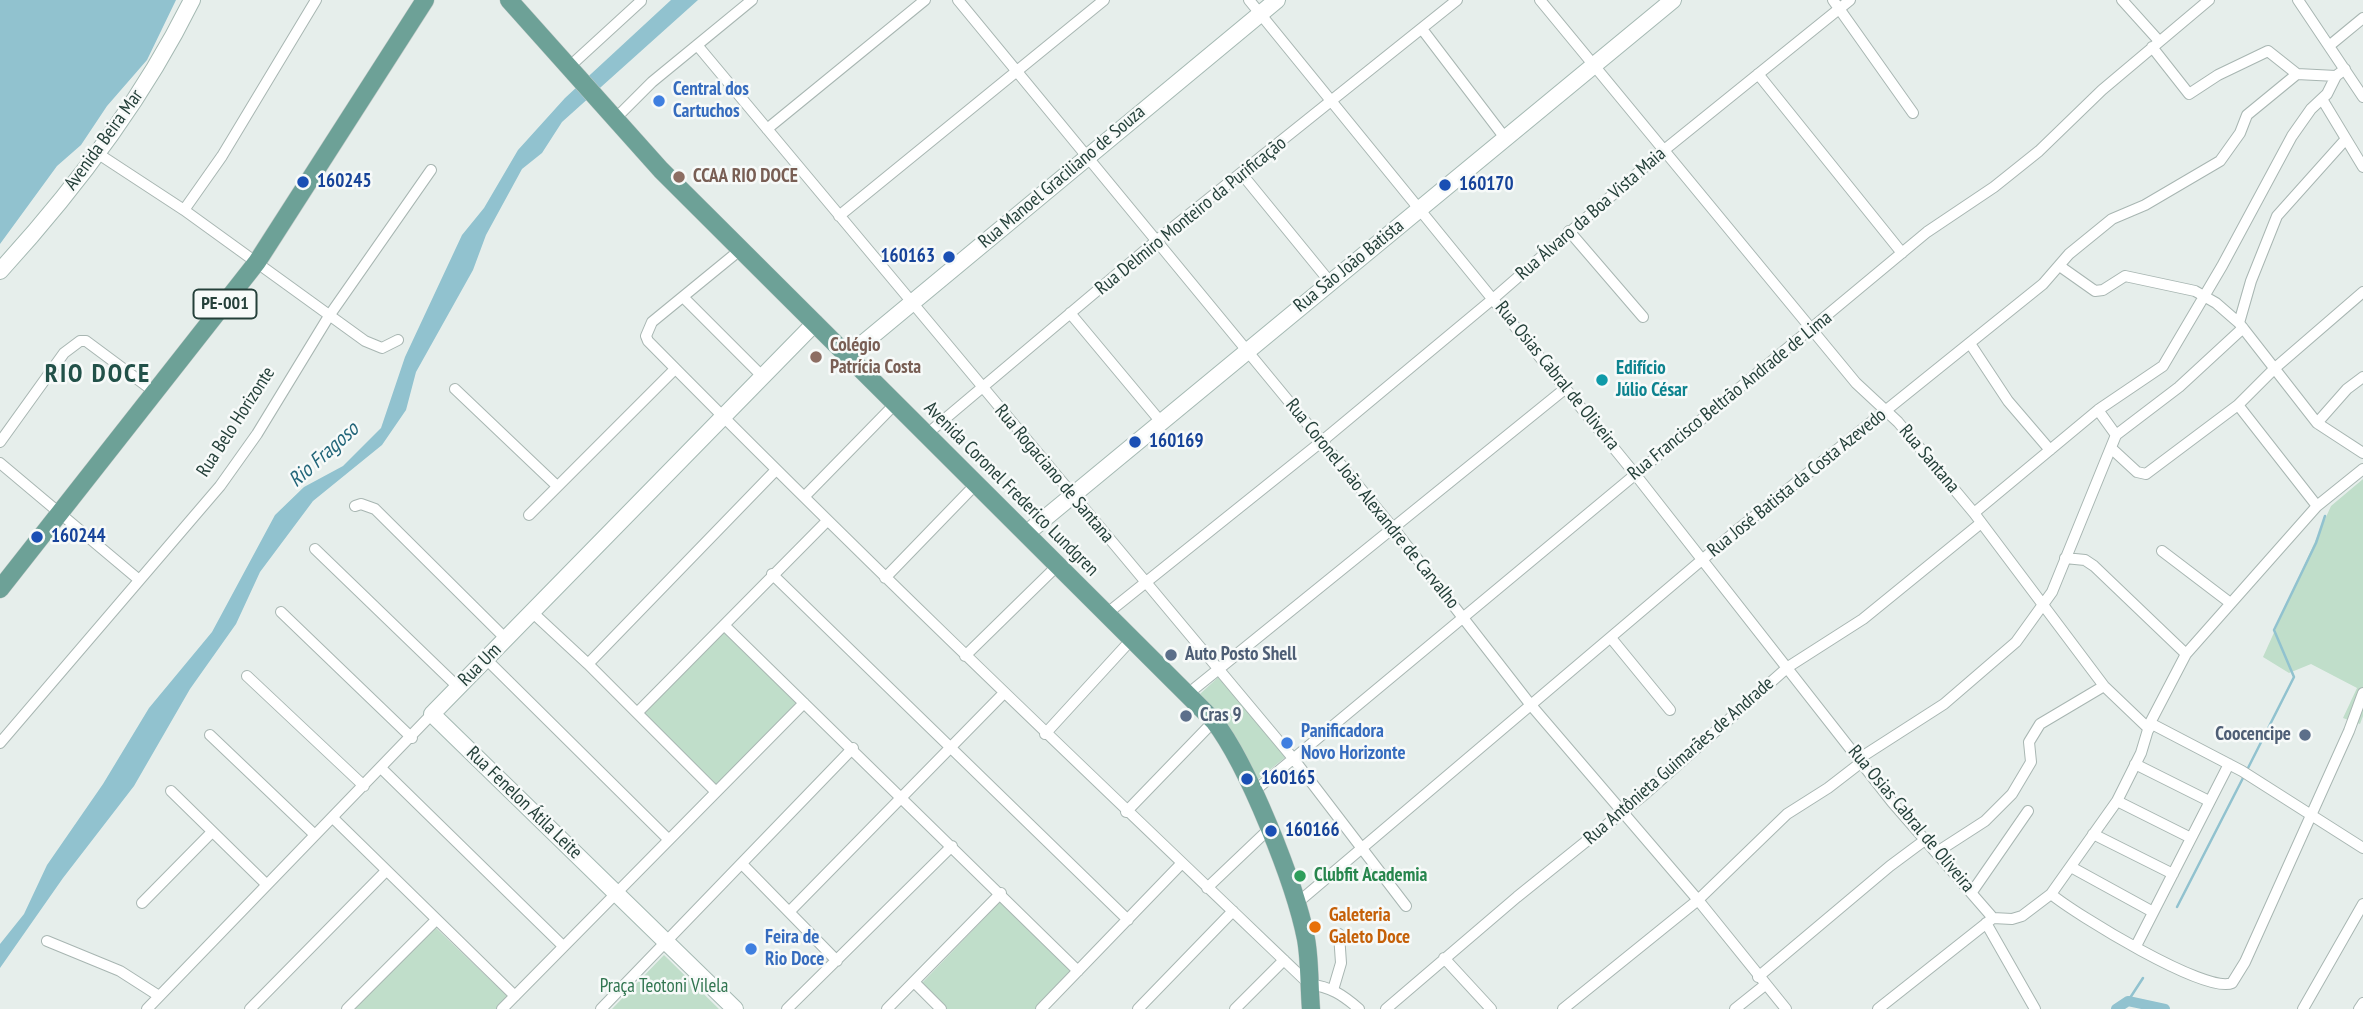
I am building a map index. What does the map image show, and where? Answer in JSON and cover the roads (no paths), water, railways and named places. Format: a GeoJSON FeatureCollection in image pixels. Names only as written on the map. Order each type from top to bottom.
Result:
{"type":"FeatureCollection","features":[{"type":"Feature","properties":{"kind":"main road","name":"PE-001"},"geometry":{"type":"LineString","coordinates":[[0,589],[257,262],[425,0]]}},
{"type":"Feature","properties":{"kind":"main road","name":"Avenida Coronel Frederico Lundgren"},"geometry":{"type":"LineString","coordinates":[[519,3],[595,97],[740,250],[849,355],[1105,615],[1189,693],[1214,721],[1228,739],[1268,830],[1296,904],[1306,940],[1311,1009]]}},
{"type":"Feature","properties":{"kind":"street","name":"Avenida Beira Mar"},"geometry":{"type":"LineString","coordinates":[[0,271],[97,153],[160,59],[192,0]]}},
{"type":"Feature","properties":{"kind":"street"},"geometry":{"type":"LineString","coordinates":[[184,210],[222,156],[316,0]]}},
{"type":"Feature","properties":{"kind":"street"},"geometry":{"type":"LineString","coordinates":[[615,119],[652,82],[752,0]]}},
{"type":"Feature","properties":{"kind":"street"},"geometry":{"type":"LineString","coordinates":[[767,129],[925,0]]}},
{"type":"Feature","properties":{"kind":"street","name":"Rua Coronel João Alexandre de Carvalho"},"geometry":{"type":"LineString","coordinates":[[958,0],[1394,529],[1530,704],[1623,810],[1786,1009]]}},
{"type":"Feature","properties":{"kind":"street"},"geometry":{"type":"LineString","coordinates":[[839,216],[1104,0]]}},
{"type":"Feature","properties":{"kind":"street","name":"Rua Osias Cabral de Oliveira"},"geometry":{"type":"LineString","coordinates":[[1249,0],[1418,209],[1494,298],[1925,840],[1972,891],[2035,1009]]}},
{"type":"Feature","properties":{"kind":"street","name":"Rua Manoel Graciliano de Souza"},"geometry":{"type":"LineString","coordinates":[[849,355],[1277,0]]}},
{"type":"Feature","properties":{"kind":"street","name":"Rua Delmiro Monteiro da Purificação"},"geometry":{"type":"LineString","coordinates":[[927,434],[1156,242],[1457,0]]}},
{"type":"Feature","properties":{"kind":"street","name":"Rua Santana"},"geometry":{"type":"LineString","coordinates":[[1540,0],[1856,383],[1886,411],[1977,518],[2042,606],[2085,658],[2104,687],[2150,726],[2230,764],[2363,848]]}},
{"type":"Feature","properties":{"kind":"street","name":"Rua São João Batista"},"geometry":{"type":"LineString","coordinates":[[1027,533],[1673,0]]}},
{"type":"Feature","properties":{"kind":"street","name":"Rua Álvaro da Boa Vista Maia"},"geometry":{"type":"LineString","coordinates":[[1105,615],[1321,442],[1494,298],[1663,150],[1758,74],[1836,4],[1850,0]]}},
{"type":"Feature","properties":{"kind":"street"},"geometry":{"type":"LineString","coordinates":[[2122,0],[2156,44],[2189,94],[2263,51],[2272,53],[2297,74],[2340,73]]}},
{"type":"Feature","properties":{"kind":"street","name":"Rua Francisco Beltrão Andrade de Lima"},"geometry":{"type":"LineString","coordinates":[[1252,793],[1292,757],[1902,253],[2039,151],[2156,44],[2209,0]]}},
{"type":"Feature","properties":{"kind":"street"},"geometry":{"type":"LineString","coordinates":[[2298,0],[2329,46],[2340,73],[2363,97]]}},
{"type":"Feature","properties":{"kind":"street"},"geometry":{"type":"LineString","coordinates":[[572,71],[641,1]]}},
{"type":"Feature","properties":{"kind":"street"},"geometry":{"type":"LineString","coordinates":[[1836,4],[1913,113]]}},
{"type":"Feature","properties":{"kind":"street"},"geometry":{"type":"LineString","coordinates":[[2329,46],[2363,18]]}},
{"type":"Feature","properties":{"kind":"street"},"geometry":{"type":"LineString","coordinates":[[1422,29],[1505,138]]}},
{"type":"Feature","properties":{"kind":"street","name":"Rua Rogaciano de Santana"},"geometry":{"type":"LineString","coordinates":[[697,45],[1292,757],[1406,906]]}},
{"type":"Feature","properties":{"kind":"street","name":"Rua Antônieta Guimarães de Andrade"},"geometry":{"type":"LineString","coordinates":[[1386,1009],[1444,958],[1694,753],[1788,667],[1863,619],[2098,410],[2163,366],[2292,136],[2340,73]]}},
{"type":"Feature","properties":{"kind":"street"},"geometry":{"type":"LineString","coordinates":[[1758,74],[1902,253]]}},
{"type":"Feature","properties":{"kind":"street","name":"Rua José Batista da Costa Azevedo"},"geometry":{"type":"LineString","coordinates":[[1296,904],[1701,561],[1971,345],[2062,267],[2069,254],[2112,219],[2156,199],[2220,161],[2240,134],[2247,116],[2297,74]]}},
{"type":"Feature","properties":{"kind":"street"},"geometry":{"type":"LineString","coordinates":[[2322,99],[2363,167]]}},
{"type":"Feature","properties":{"kind":"street"},"geometry":{"type":"LineString","coordinates":[[1563,1009],[1698,900],[1787,814],[1828,789],[1861,759],[1966,688],[2016,642],[2053,592],[2116,435],[2179,387],[2241,325],[2251,281],[2277,216],[2346,140]]}},
{"type":"Feature","properties":{"kind":"street"},"geometry":{"type":"LineString","coordinates":[[97,153],[184,210],[373,346],[391,346],[398,340]]}},
{"type":"Feature","properties":{"kind":"street","name":"Rua Belo Horizonte"},"geometry":{"type":"LineString","coordinates":[[0,743],[239,461],[329,316],[431,170]]}},
{"type":"Feature","properties":{"kind":"street"},"geometry":{"type":"LineString","coordinates":[[1241,173],[1331,282]]}},
{"type":"Feature","properties":{"kind":"street"},"geometry":{"type":"LineString","coordinates":[[1569,231],[1643,317]]}},
{"type":"Feature","properties":{"kind":"street"},"geometry":{"type":"LineString","coordinates":[[740,250],[652,322],[646,336],[648,341],[775,471],[1181,864],[1309,984],[1333,990],[1359,1009]]}},
{"type":"Feature","properties":{"kind":"street"},"geometry":{"type":"LineString","coordinates":[[2062,267],[2095,291],[2103,290],[2125,276],[2204,295],[2241,325],[2317,424],[2363,453]]}},
{"type":"Feature","properties":{"kind":"street"},"geometry":{"type":"LineString","coordinates":[[2111,448],[2137,472],[2146,474],[2238,405],[2275,368],[2363,292]]}},
{"type":"Feature","properties":{"kind":"street"},"geometry":{"type":"LineString","coordinates":[[683,297],[763,377]]}},
{"type":"Feature","properties":{"kind":"street"},"geometry":{"type":"LineString","coordinates":[[1070,313],[1161,422]]}},
{"type":"Feature","properties":{"kind":"street","name":"Rua Um"},"geometry":{"type":"LineString","coordinates":[[149,1008],[266,884],[334,819],[458,687],[815,323]]}},
{"type":"Feature","properties":{"kind":"street"},"geometry":{"type":"LineString","coordinates":[[0,442],[64,353],[74,344],[86,341],[156,393]]}},
{"type":"Feature","properties":{"kind":"street"},"geometry":{"type":"LineString","coordinates":[[1971,345],[2008,401],[2050,450]]}},
{"type":"Feature","properties":{"kind":"street"},"geometry":{"type":"LineString","coordinates":[[529,515],[675,369]]}},
{"type":"Feature","properties":{"kind":"street"},"geometry":{"type":"LineString","coordinates":[[2317,424],[2347,389],[2363,377]]}},
{"type":"Feature","properties":{"kind":"street"},"geometry":{"type":"LineString","coordinates":[[1189,693],[1566,388]]}},
{"type":"Feature","properties":{"kind":"street"},"geometry":{"type":"LineString","coordinates":[[455,389],[557,486]]}},
{"type":"Feature","properties":{"kind":"street"},"geometry":{"type":"LineString","coordinates":[[804,498],[896,402]]}},
{"type":"Feature","properties":{"kind":"street"},"geometry":{"type":"LineString","coordinates":[[2238,405],[2317,506]]}},
{"type":"Feature","properties":{"kind":"street"},"geometry":{"type":"LineString","coordinates":[[2098,410],[2116,435]]}},
{"type":"Feature","properties":{"kind":"street"},"geometry":{"type":"LineString","coordinates":[[0,463],[138,579]]}},
{"type":"Feature","properties":{"kind":"street"},"geometry":{"type":"LineString","coordinates":[[1878,1009],[1989,921],[2022,916],[2051,894],[2117,801],[2186,654],[2229,602],[2317,506],[2363,469]]}},
{"type":"Feature","properties":{"kind":"street"},"geometry":{"type":"LineString","coordinates":[[588,664],[775,471]]}},
{"type":"Feature","properties":{"kind":"street"},"geometry":{"type":"LineString","coordinates":[[885,578],[976,484]]}},
{"type":"Feature","properties":{"kind":"street"},"geometry":{"type":"LineString","coordinates":[[355,506],[361,503],[375,509],[506,639]]}},
{"type":"Feature","properties":{"kind":"street"},"geometry":{"type":"LineString","coordinates":[[638,713],[827,521]]}},
{"type":"Feature","properties":{"kind":"street"},"geometry":{"type":"LineString","coordinates":[[315,549],[458,687]]}},
{"type":"Feature","properties":{"kind":"street"},"geometry":{"type":"LineString","coordinates":[[2162,551],[2229,602]]}},
{"type":"Feature","properties":{"kind":"street"},"geometry":{"type":"LineString","coordinates":[[2065,558],[2085,560],[2094,566],[2186,654]]}},
{"type":"Feature","properties":{"kind":"street"},"geometry":{"type":"LineString","coordinates":[[965,656],[1057,566]]}},
{"type":"Feature","properties":{"kind":"street"},"geometry":{"type":"LineString","coordinates":[[772,574],[1128,920]]}},
{"type":"Feature","properties":{"kind":"street"},"geometry":{"type":"LineString","coordinates":[[281,612],[412,738]]}},
{"type":"Feature","properties":{"kind":"street"},"geometry":{"type":"LineString","coordinates":[[532,612],[715,791]]}},
{"type":"Feature","properties":{"kind":"street"},"geometry":{"type":"LineString","coordinates":[[724,625],[853,748],[1078,971]]}},
{"type":"Feature","properties":{"kind":"street"},"geometry":{"type":"LineString","coordinates":[[1611,638],[1670,710]]}},
{"type":"Feature","properties":{"kind":"street"},"geometry":{"type":"LineString","coordinates":[[1045,734],[1131,640]]}},
{"type":"Feature","properties":{"kind":"street"},"geometry":{"type":"LineString","coordinates":[[486,659],[668,839]]}},
{"type":"Feature","properties":{"kind":"street"},"geometry":{"type":"LineString","coordinates":[[247,676],[364,786]]}},
{"type":"Feature","properties":{"kind":"street"},"geometry":{"type":"LineString","coordinates":[[1937,852],[1985,821],[2012,794],[2031,762],[2029,742],[2040,724],[2104,687]]}},
{"type":"Feature","properties":{"kind":"street"},"geometry":{"type":"LineString","coordinates":[[2051,894],[2136,946],[2206,981],[2220,985],[2232,984],[2311,815],[2363,693]]}},
{"type":"Feature","properties":{"kind":"street"},"geometry":{"type":"LineString","coordinates":[[790,911],[1003,694]]}},
{"type":"Feature","properties":{"kind":"street"},"geometry":{"type":"LineString","coordinates":[[502,1009],[804,703]]}},
{"type":"Feature","properties":{"kind":"street","name":"Rua Fenelon Átila Leite"},"geometry":{"type":"LineString","coordinates":[[432,714],[735,1009]]}},
{"type":"Feature","properties":{"kind":"street"},"geometry":{"type":"LineString","coordinates":[[1126,812],[1214,721]]}},
{"type":"Feature","properties":{"kind":"street"},"geometry":{"type":"LineString","coordinates":[[210,735],[315,835]]}},
{"type":"Feature","properties":{"kind":"street"},"geometry":{"type":"LineString","coordinates":[[601,1009],[853,748]]}},
{"type":"Feature","properties":{"kind":"street"},"geometry":{"type":"LineString","coordinates":[[2135,764],[2209,801]]}},
{"type":"Feature","properties":{"kind":"street"},"geometry":{"type":"LineString","coordinates":[[2136,946],[2230,764]]}},
{"type":"Feature","properties":{"kind":"street"},"geometry":{"type":"LineString","coordinates":[[382,769],[563,946]]}},
{"type":"Feature","properties":{"kind":"street"},"geometry":{"type":"LineString","coordinates":[[171,791],[266,884]]}},
{"type":"Feature","properties":{"kind":"street"},"geometry":{"type":"LineString","coordinates":[[2117,801],[2191,838]]}},
{"type":"Feature","properties":{"kind":"street"},"geometry":{"type":"LineString","coordinates":[[1972,891],[2028,811]]}},
{"type":"Feature","properties":{"kind":"street"},"geometry":{"type":"LineString","coordinates":[[334,819],[514,996]]}},
{"type":"Feature","properties":{"kind":"street"},"geometry":{"type":"LineString","coordinates":[[1208,888],[1268,830]]}},
{"type":"Feature","properties":{"kind":"street"},"geometry":{"type":"LineString","coordinates":[[142,904],[212,832]]}},
{"type":"Feature","properties":{"kind":"street"},"geometry":{"type":"LineString","coordinates":[[2093,834],[2173,874]]}},
{"type":"Feature","properties":{"kind":"street"},"geometry":{"type":"LineString","coordinates":[[1735,1009],[1762,981],[1890,866],[1925,840]]}},
{"type":"Feature","properties":{"kind":"street"},"geometry":{"type":"LineString","coordinates":[[787,1009],[952,846]]}},
{"type":"Feature","properties":{"kind":"street"},"geometry":{"type":"LineString","coordinates":[[742,864],[836,961]]}},
{"type":"Feature","properties":{"kind":"street"},"geometry":{"type":"LineString","coordinates":[[1041,1009],[1181,864]]}},
{"type":"Feature","properties":{"kind":"street"},"geometry":{"type":"LineString","coordinates":[[2071,867],[2153,912]]}},
{"type":"Feature","properties":{"kind":"street"},"geometry":{"type":"LineString","coordinates":[[250,1009],[386,871]]}},
{"type":"Feature","properties":{"kind":"street"},"geometry":{"type":"LineString","coordinates":[[887,1009],[1001,893]]}},
{"type":"Feature","properties":{"kind":"street"},"geometry":{"type":"LineString","coordinates":[[2303,1009],[2363,904]]}},
{"type":"Feature","properties":{"kind":"street"},"geometry":{"type":"LineString","coordinates":[[1138,1009],[1233,911]]}},
{"type":"Feature","properties":{"kind":"street"},"geometry":{"type":"LineString","coordinates":[[350,1008],[436,920]]}},
{"type":"Feature","properties":{"kind":"street"},"geometry":{"type":"LineString","coordinates":[[1333,990],[1341,963],[1339,934]]}},
{"type":"Feature","properties":{"kind":"street"},"geometry":{"type":"LineString","coordinates":[[47,941],[120,971],[159,996]]}},
{"type":"Feature","properties":{"kind":"street"},"geometry":{"type":"LineString","coordinates":[[1444,958],[1491,1009]]}},
{"type":"Feature","properties":{"kind":"street"},"geometry":{"type":"LineString","coordinates":[[1236,1009],[1284,960]]}},
{"type":"Feature","properties":{"kind":"street"},"geometry":{"type":"LineString","coordinates":[[914,982],[941,1009]]}},
{"type":"Feature","properties":{"kind":"street"},"geometry":{"type":"LineString","coordinates":[[2359,1009],[2363,1003]]}},
{"type":"Feature","properties":{"kind":"water"},"geometry":{"type":"Polygon","coordinates":[[[0,0],[176,0],[147,60],[107,106],[81,145],[57,166],[0,244],[0,0]]]}},
{"type":"Feature","properties":{"kind":"water","name":"Rio Fragoso"},"geometry":{"type":"Polygon","coordinates":[[[671,0],[698,0],[562,122],[542,153],[522,169],[486,235],[473,270],[416,372],[406,410],[382,445],[313,501],[260,572],[236,624],[190,689],[134,786],[63,878],[0,968],[0,944],[24,914],[47,865],[103,784],[149,708],[212,632],[275,515],[304,487],[343,466],[381,428],[405,357],[462,235],[484,208],[518,150],[565,98],[671,0]]]}},
{"type":"Feature","properties":{"kind":"waterway"},"geometry":{"type":"LineString","coordinates":[[2247,770],[2294,677],[2274,630],[2316,543],[2325,516]]}},
{"type":"Feature","properties":{"kind":"waterway"},"geometry":{"type":"LineString","coordinates":[[2177,907],[2244,776]]}},
{"type":"Feature","properties":{"kind":"waterway"},"geometry":{"type":"LineString","coordinates":[[2128,1001],[2143,978]]}},
{"type":"Feature","properties":{"kind":"waterway"},"geometry":{"type":"LineString","coordinates":[[2116,1009],[2128,1001],[2165,1009]]}},
{"type":"Feature","properties":{"kind":"place","name":"Central dos Cartuchos"},"geometry":{"type":"Point","coordinates":[659,101]}},
{"type":"Feature","properties":{"kind":"place","name":"CCAA RIO DOCE"},"geometry":{"type":"Point","coordinates":[679,177]}},
{"type":"Feature","properties":{"kind":"place","name":"160245"},"geometry":{"type":"Point","coordinates":[303,182]}},
{"type":"Feature","properties":{"kind":"place","name":"160170"},"geometry":{"type":"Point","coordinates":[1445,185]}},
{"type":"Feature","properties":{"kind":"place","name":"160163"},"geometry":{"type":"Point","coordinates":[949,257]}},
{"type":"Feature","properties":{"kind":"place","name":"Colégio Patrícia Costa"},"geometry":{"type":"Point","coordinates":[816,357]}},
{"type":"Feature","properties":{"kind":"place","name":"Edifício Júlio César"},"geometry":{"type":"Point","coordinates":[1602,380]}},
{"type":"Feature","properties":{"kind":"place","name":"160169"},"geometry":{"type":"Point","coordinates":[1135,442]}},
{"type":"Feature","properties":{"kind":"place","name":"160244"},"geometry":{"type":"Point","coordinates":[37,537]}},
{"type":"Feature","properties":{"kind":"place","name":"Auto Posto Shell"},"geometry":{"type":"Point","coordinates":[1171,655]}},
{"type":"Feature","properties":{"kind":"place","name":"Cras 9"},"geometry":{"type":"Point","coordinates":[1186,716]}},
{"type":"Feature","properties":{"kind":"place","name":"Coocencipe"},"geometry":{"type":"Point","coordinates":[2305,735]}},
{"type":"Feature","properties":{"kind":"place","name":"Panificadora Novo Horizonte"},"geometry":{"type":"Point","coordinates":[1287,743]}},
{"type":"Feature","properties":{"kind":"place","name":"160165"},"geometry":{"type":"Point","coordinates":[1247,779]}},
{"type":"Feature","properties":{"kind":"place","name":"160166"},"geometry":{"type":"Point","coordinates":[1271,831]}},
{"type":"Feature","properties":{"kind":"place","name":"Clubfit Academia"},"geometry":{"type":"Point","coordinates":[1300,876]}},
{"type":"Feature","properties":{"kind":"place","name":"Galeteria Galeto Doce"},"geometry":{"type":"Point","coordinates":[1315,927]}},
{"type":"Feature","properties":{"kind":"place","name":"Feira de Rio Doce"},"geometry":{"type":"Point","coordinates":[751,949]}},
{"type":"Feature","properties":{"kind":"district","name":"RIO DOCE"},"geometry":{"type":"Point","coordinates":[98,375]}},
{"type":"Feature","properties":{"kind":"park label","name":"Praça Teotoni Vilela"},"geometry":{"type":"Point","coordinates":[664,987]}}]}
